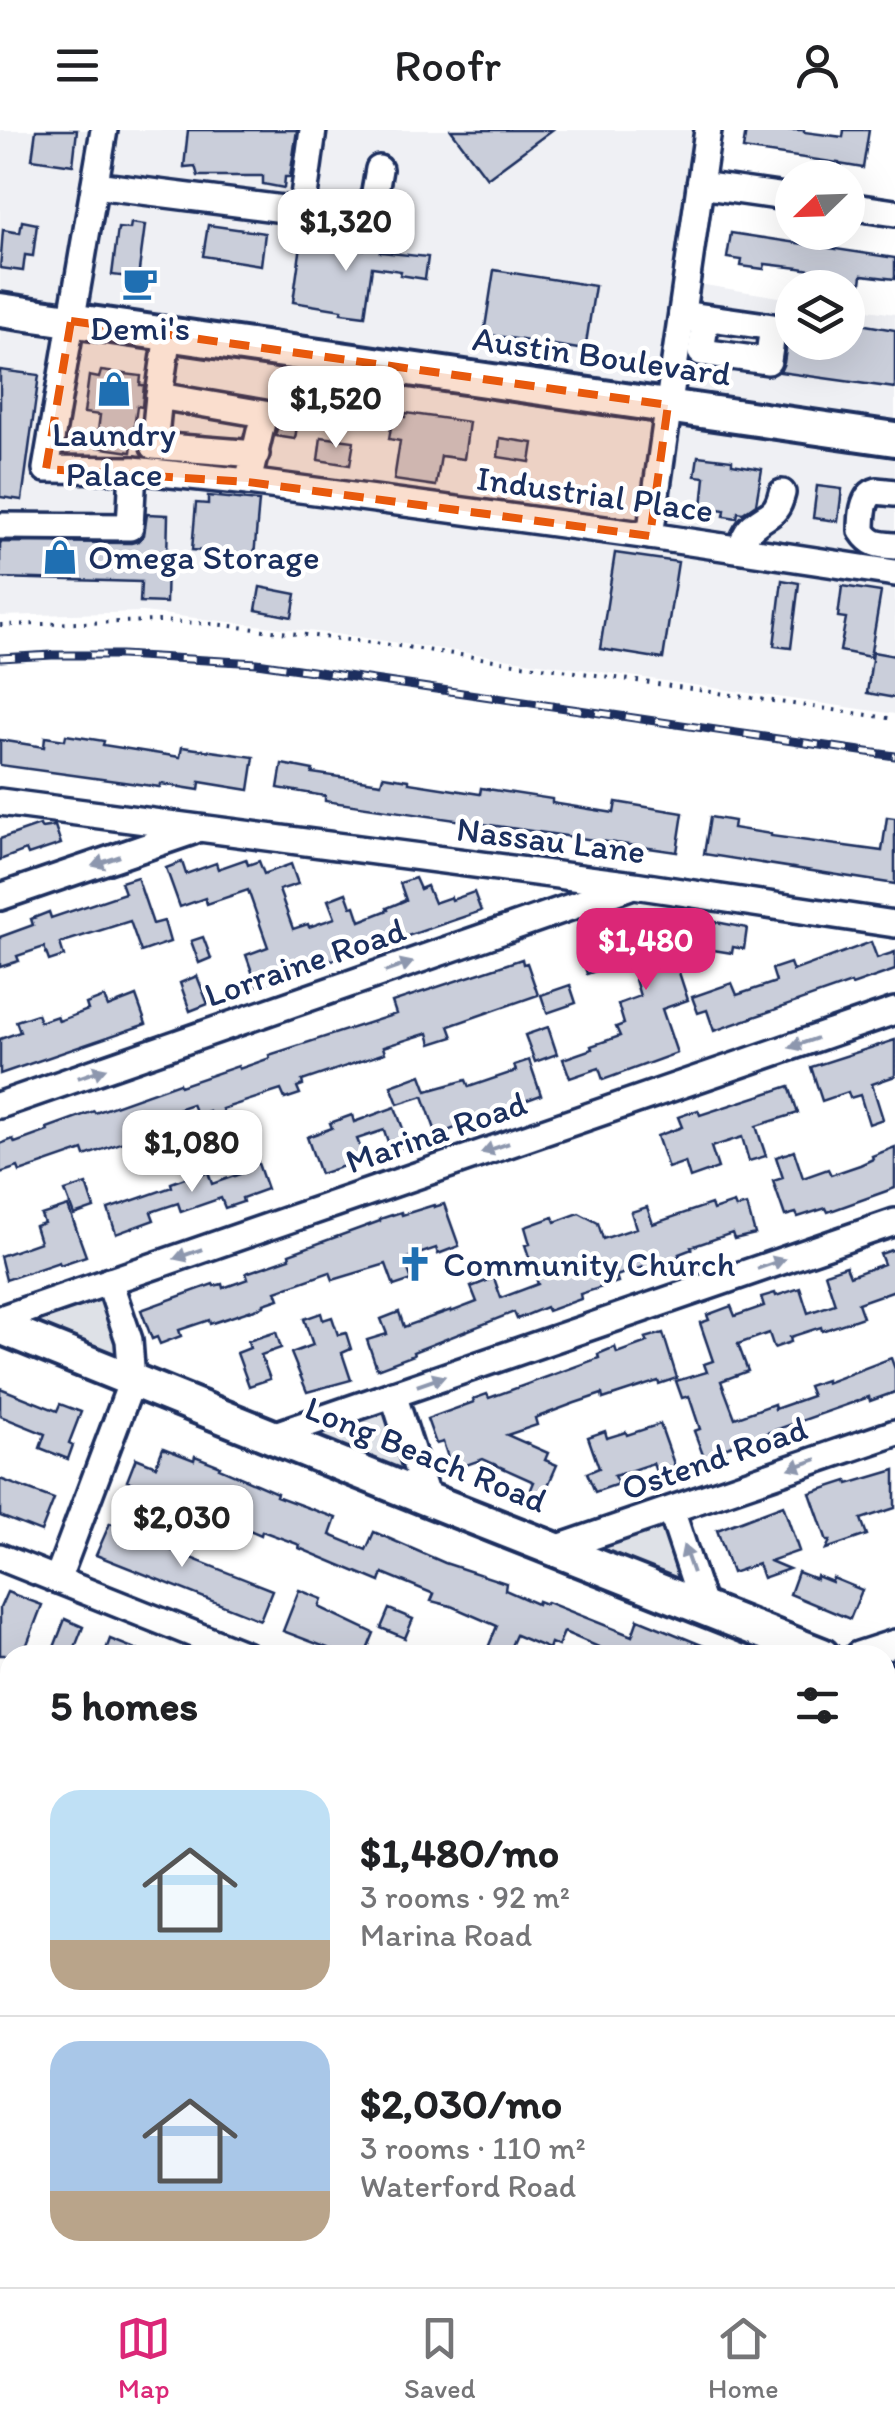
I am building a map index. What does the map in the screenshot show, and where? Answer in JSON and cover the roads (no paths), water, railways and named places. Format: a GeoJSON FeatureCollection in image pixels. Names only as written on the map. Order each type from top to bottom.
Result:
{"type":"FeatureCollection","features":[{"type":"Feature","properties":{"kind":"main road","name":"Austin Boulevard"},"geometry":{"type":"LineString","coordinates":[[0,310],[895,439]]}},
{"type":"Feature","properties":{"kind":"main road","name":"Long Beach Road"},"geometry":{"type":"LineString","coordinates":[[0,1327],[794,1645]]}},
{"type":"Feature","properties":{"kind":"street"},"geometry":{"type":"LineString","coordinates":[[71,320],[104,130]]}},
{"type":"Feature","properties":{"kind":"street"},"geometry":{"type":"LineString","coordinates":[[302,211],[313,130]]}},
{"type":"Feature","properties":{"kind":"street"},"geometry":{"type":"LineString","coordinates":[[650,536],[668,405],[694,316],[700,185],[708,130]]}},
{"type":"Feature","properties":{"kind":"street"},"geometry":{"type":"LineString","coordinates":[[94,184],[366,218],[371,216],[378,169]]}},
{"type":"Feature","properties":{"kind":"street"},"geometry":{"type":"LineString","coordinates":[[700,185],[775,196]]}},
{"type":"Feature","properties":{"kind":"street"},"geometry":{"type":"LineString","coordinates":[[865,209],[895,213]]}},
{"type":"Feature","properties":{"kind":"street","name":"Industrial Place"},"geometry":{"type":"LineString","coordinates":[[71,320],[46,469],[133,470],[248,482],[895,573]]}},
{"type":"Feature","properties":{"kind":"street"},"geometry":{"type":"LineString","coordinates":[[168,334],[154,446],[256,454]]}},
{"type":"Feature","properties":{"kind":"street"},"geometry":{"type":"LineString","coordinates":[[159,396],[264,414],[248,482]]}},
{"type":"Feature","properties":{"kind":"street"},"geometry":{"type":"LineString","coordinates":[[0,526],[130,527],[133,470]]}},
{"type":"Feature","properties":{"kind":"street"},"geometry":{"type":"LineString","coordinates":[[895,494],[878,491],[870,495],[862,531],[877,545],[895,546]]}},
{"type":"Feature","properties":{"kind":"street"},"geometry":{"type":"LineString","coordinates":[[740,550],[753,526],[775,512],[782,494]]}},
{"type":"Feature","properties":{"kind":"street","name":"Nassau Lane"},"geometry":{"type":"LineString","coordinates":[[0,802],[634,885],[895,924]]}},
{"type":"Feature","properties":{"kind":"street"},"geometry":{"type":"LineString","coordinates":[[0,897],[198,829]]}},
{"type":"Feature","properties":{"kind":"street","name":"Lorraine Road"},"geometry":{"type":"LineString","coordinates":[[0,1105],[634,885]]}},
{"type":"Feature","properties":{"kind":"street","name":"Marina Road"},"geometry":{"type":"LineString","coordinates":[[0,1319],[895,1011]]}},
{"type":"Feature","properties":{"kind":"street"},"geometry":{"type":"LineString","coordinates":[[272,1436],[895,1222]]}},
{"type":"Feature","properties":{"kind":"street"},"geometry":{"type":"LineString","coordinates":[[58,1580],[132,1381],[129,1340],[108,1281]]}},
{"type":"Feature","properties":{"kind":"street"},"geometry":{"type":"LineString","coordinates":[[394,1394],[427,1499]]}},
{"type":"Feature","properties":{"kind":"street","name":"Ostend Road"},"geometry":{"type":"LineString","coordinates":[[555,1550],[895,1433]]}},
{"type":"Feature","properties":{"kind":"street"},"geometry":{"type":"LineString","coordinates":[[671,1510],[704,1608]]}},
{"type":"Feature","properties":{"kind":"street"},"geometry":{"type":"LineString","coordinates":[[0,1557],[221,1645]]}},
{"type":"Feature","properties":{"kind":"railway"},"geometry":{"type":"LineString","coordinates":[[0,658],[121,655],[257,663],[895,756]]}},
{"type":"Feature","properties":{"kind":"place","name":"Demi's"},"geometry":{"type":"Point","coordinates":[140,283]}},
{"type":"Feature","properties":{"kind":"place","name":"Laundry Palace"},"geometry":{"type":"Point","coordinates":[114,389]}},
{"type":"Feature","properties":{"kind":"place","name":"Omega Storage"},"geometry":{"type":"Point","coordinates":[60,557]}},
{"type":"Feature","properties":{"kind":"place","name":"Community Church"},"geometry":{"type":"Point","coordinates":[415,1264]}}]}
